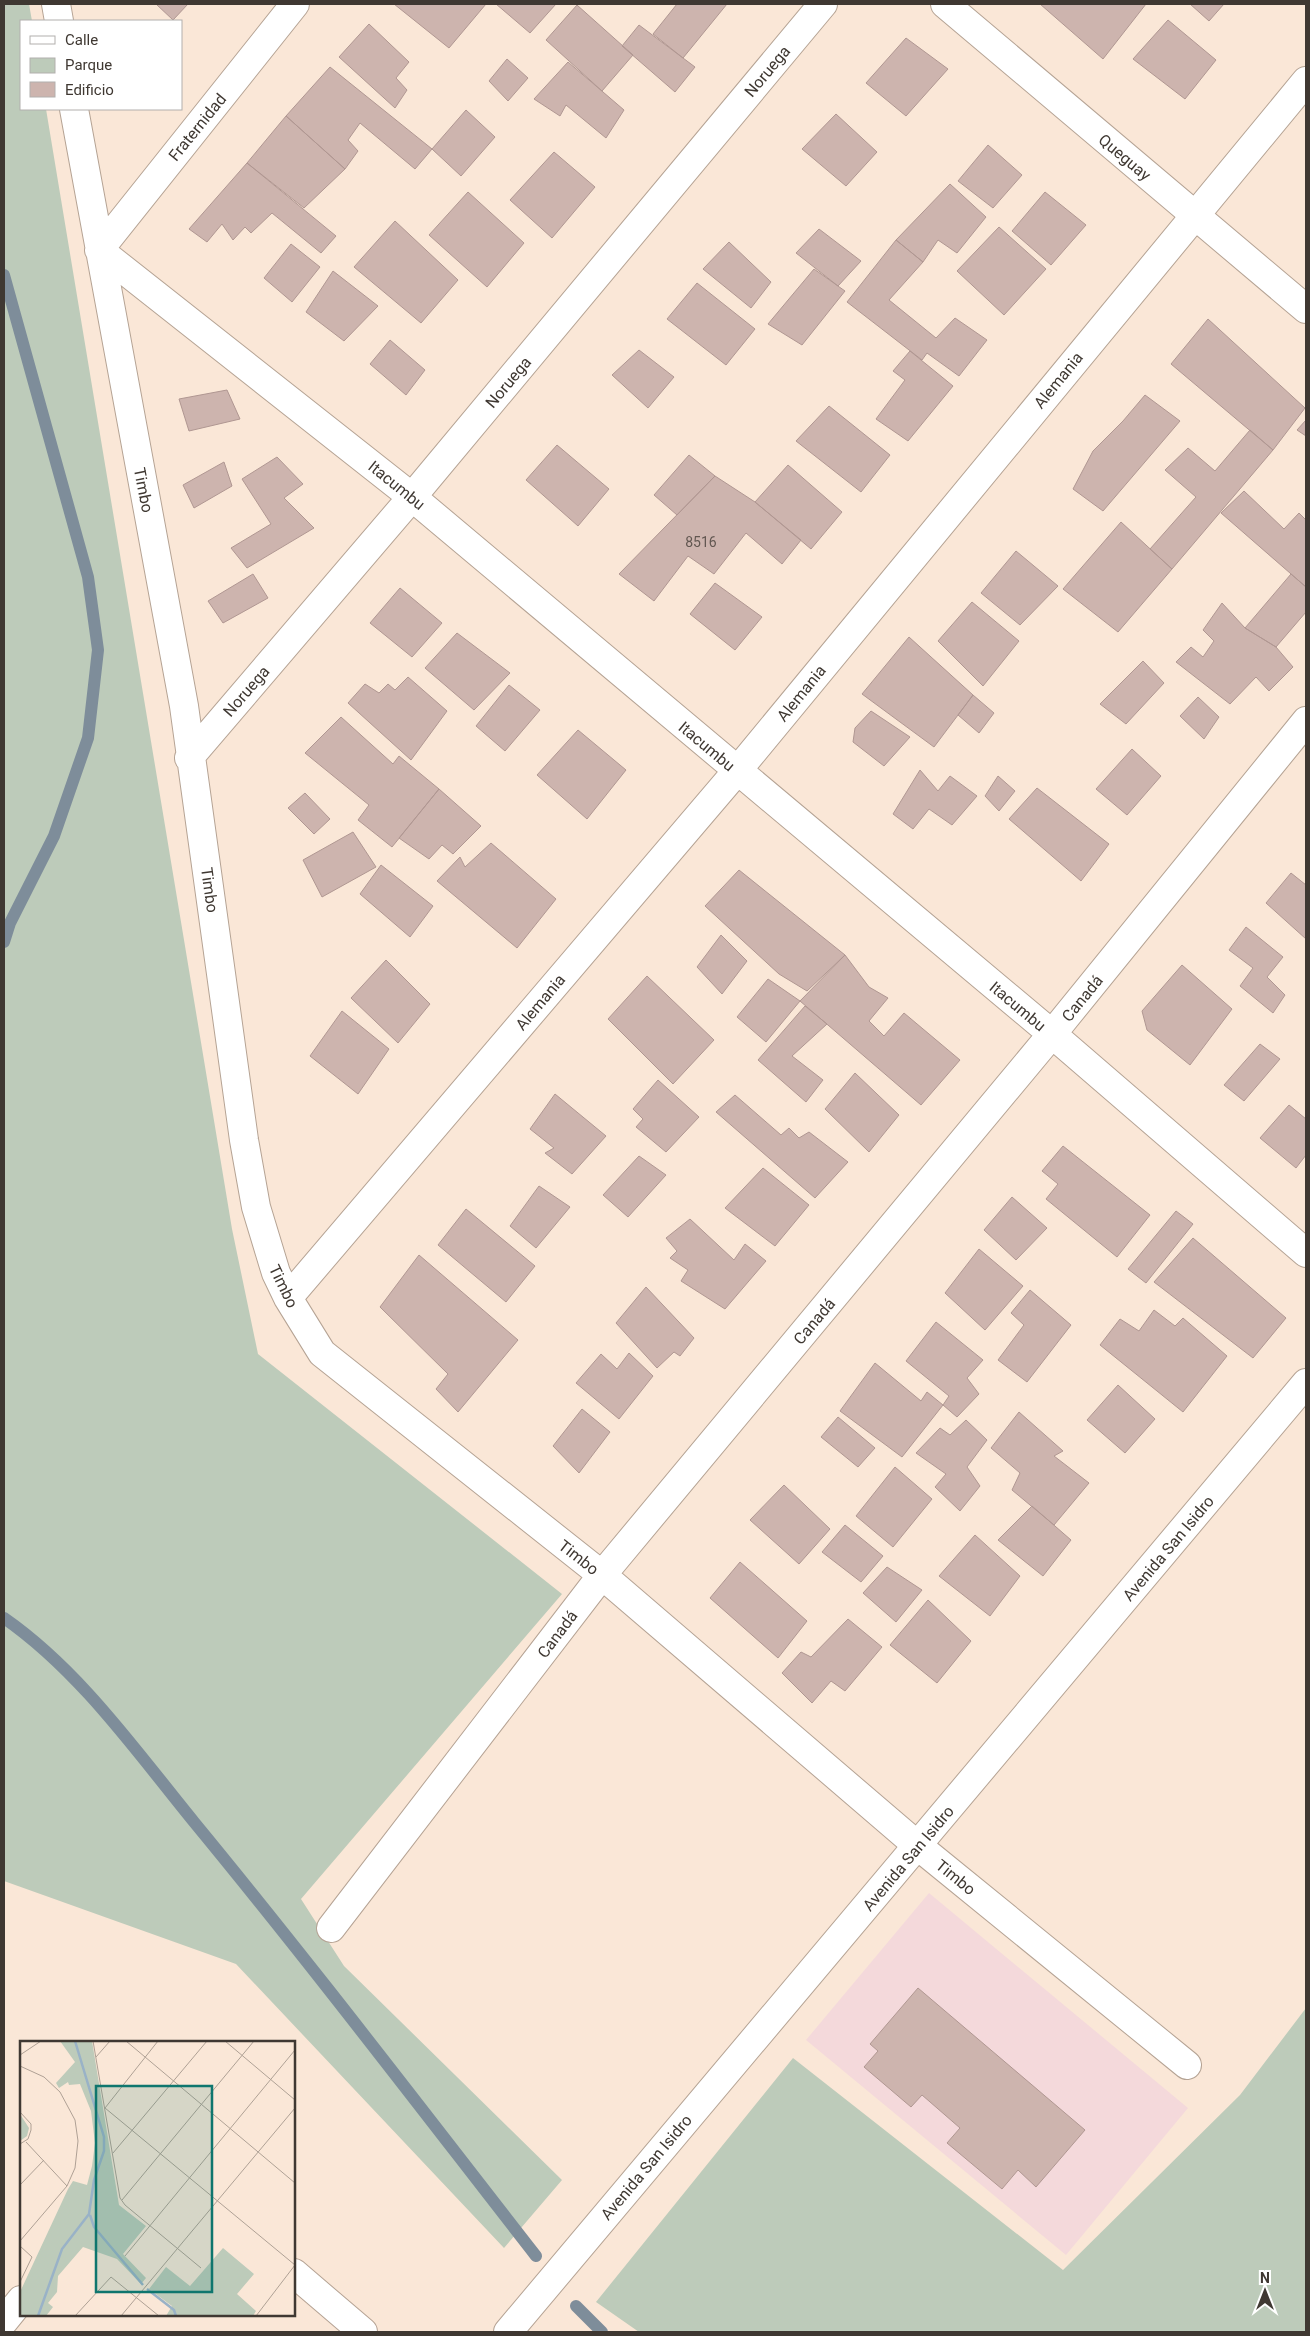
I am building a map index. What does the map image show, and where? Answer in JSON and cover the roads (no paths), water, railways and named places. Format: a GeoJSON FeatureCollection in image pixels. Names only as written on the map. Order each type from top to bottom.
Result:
{"type":"FeatureCollection","features":[{"type":"Feature","properties":{"kind":"street"},"geometry":{"type":"LineString","coordinates":[[56,4],[59,20]]}},
{"type":"Feature","properties":{"kind":"street","name":"Fraternidad"},"geometry":{"type":"LineString","coordinates":[[99,250],[295,4]]}},
{"type":"Feature","properties":{"kind":"street","name":"Noruega"},"geometry":{"type":"LineString","coordinates":[[189,758],[412,497],[824,4]]}},
{"type":"Feature","properties":{"kind":"street","name":"Queguay"},"geometry":{"type":"LineString","coordinates":[[946,4],[1306,309]]}},
{"type":"Feature","properties":{"kind":"street","name":"Alemania"},"geometry":{"type":"LineString","coordinates":[[288,1298],[737,771],[1306,80]]}},
{"type":"Feature","properties":{"kind":"street","name":"Timbo"},"geometry":{"type":"LineString","coordinates":[[74,110],[184,706],[189,758],[198,806],[244,1140],[256,1207],[276,1273],[288,1298],[322,1353],[602,1575],[918,1846],[1187,2065]]}},
{"type":"Feature","properties":{"kind":"street","name":"Itacumbu"},"geometry":{"type":"LineString","coordinates":[[99,250],[412,497],[1052,1034],[1306,1253]]}},
{"type":"Feature","properties":{"kind":"street","name":"Canadá"},"geometry":{"type":"LineString","coordinates":[[331,1928],[602,1575],[1052,1034],[1306,721]]}},
{"type":"Feature","properties":{"kind":"street","name":"Avenida San Isidro"},"geometry":{"type":"LineString","coordinates":[[508,2332],[1306,1383]]}},
{"type":"Feature","properties":{"kind":"street"},"geometry":{"type":"LineString","coordinates":[[295,2274],[363,2332]]}},
{"type":"Feature","properties":{"kind":"street"},"geometry":{"type":"LineString","coordinates":[[4,2321],[20,2301]]}},
{"type":"Feature","properties":{"kind":"waterway"},"geometry":{"type":"LineString","coordinates":[[4,275],[88,577],[98,650],[88,738],[54,836],[10,923],[4,942]]}},
{"type":"Feature","properties":{"kind":"waterway"},"geometry":{"type":"LineString","coordinates":[[4,1618],[58,1662],[106,1713],[324,1983],[536,2256]]}},
{"type":"Feature","properties":{"kind":"waterway"},"geometry":{"type":"LineString","coordinates":[[576,2306],[602,2332]]}}]}
